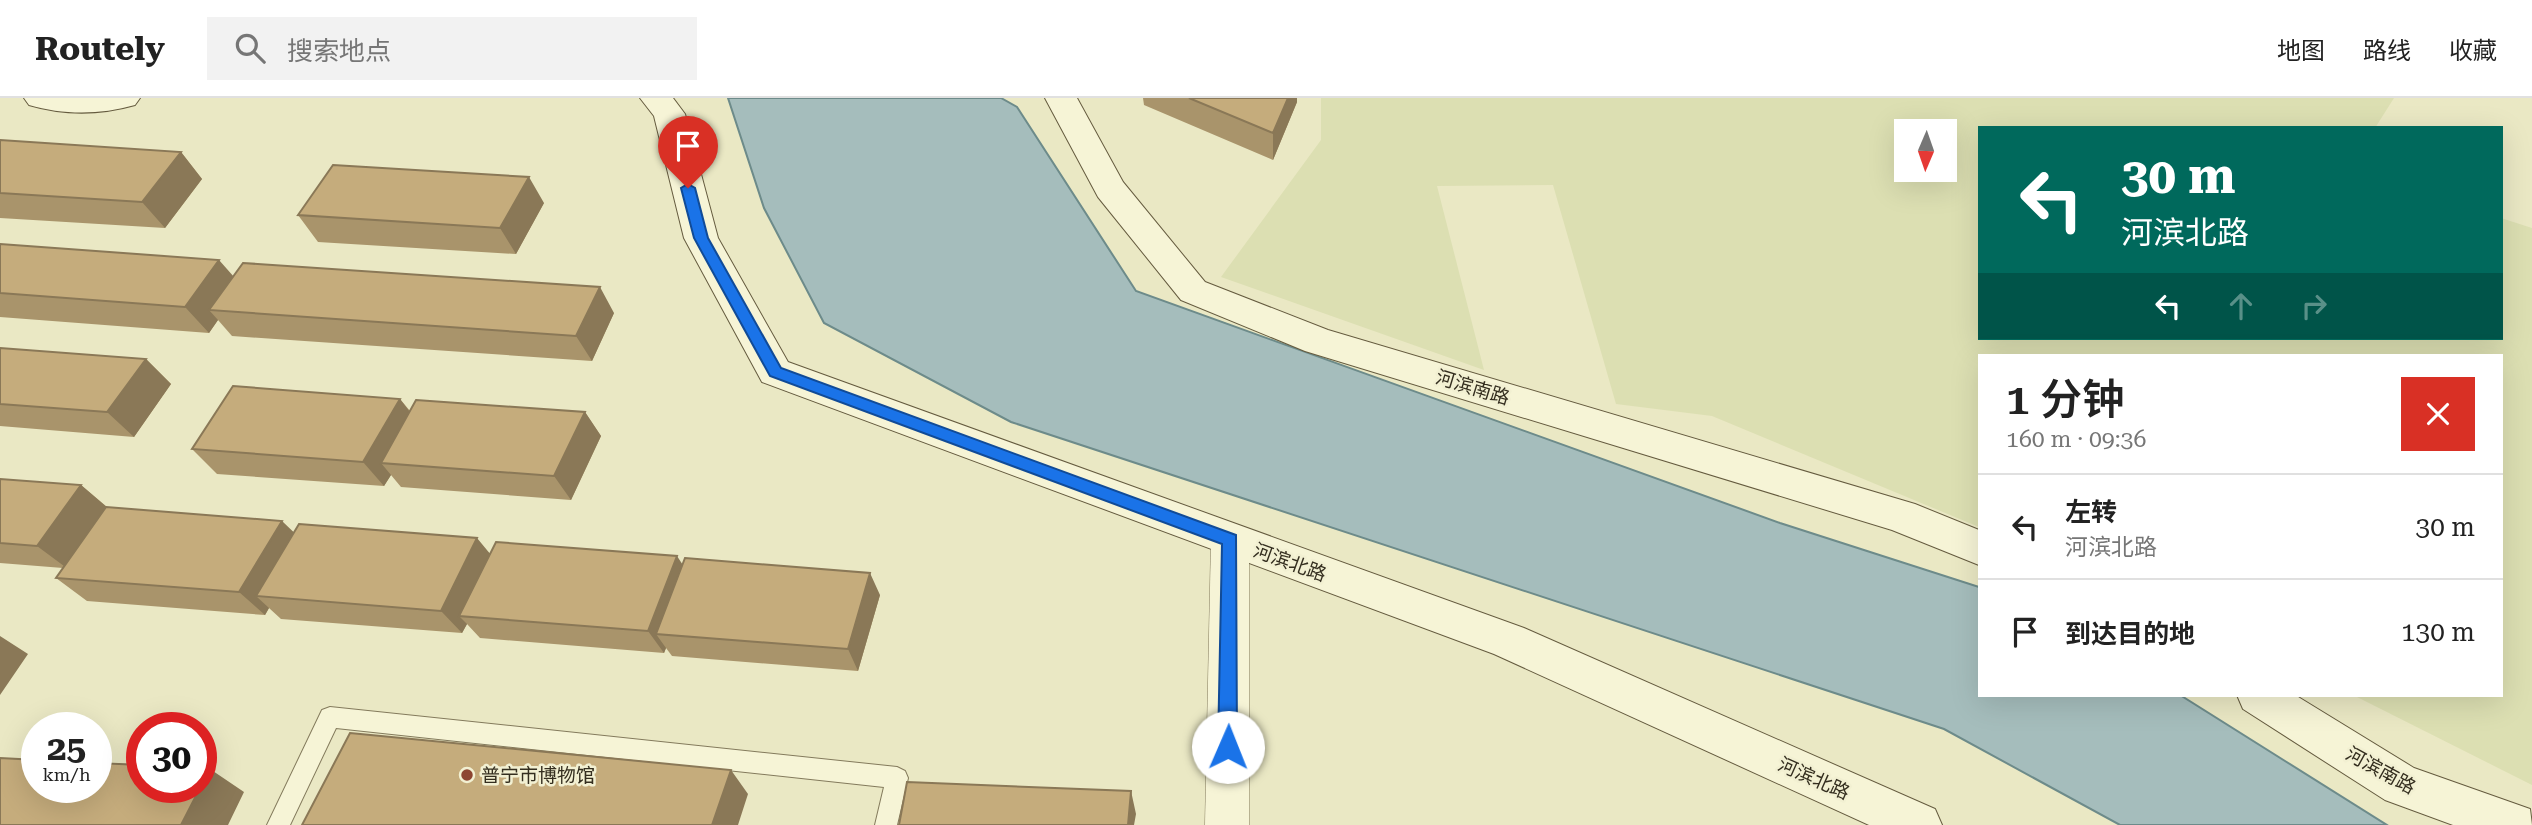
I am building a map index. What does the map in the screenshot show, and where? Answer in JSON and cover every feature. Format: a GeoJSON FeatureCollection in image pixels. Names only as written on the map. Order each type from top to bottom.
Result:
{"type":"FeatureCollection","features":[{"type":"Feature","properties":{"kind":"main road"},"geometry":{"type":"LineString","coordinates":[[40,98],[76,103],[124,98]]}},
{"type":"Feature","properties":{"kind":"main road","name":"河滨北路"},"geometry":{"type":"LineString","coordinates":[[657,98],[669,114],[701,238],[775,372],[1509,641],[1919,825]]}},
{"type":"Feature","properties":{"kind":"main road","name":"河滨南路"},"geometry":{"type":"LineString","coordinates":[[1061,98],[1110,189],[1193,291],[1318,341],[1901,516],[1978,548]]}},
{"type":"Feature","properties":{"kind":"main road","name":"河滨南路"},"geometry":{"type":"LineString","coordinates":[[2261,697],[2401,785],[2514,825]]}},
{"type":"Feature","properties":{"kind":"street"},"geometry":{"type":"LineString","coordinates":[[1227,825],[1230,540]]}},
{"type":"Feature","properties":{"kind":"lane"},"geometry":{"type":"LineString","coordinates":[[278,825],[330,717],[897,778],[886,825]]}},
{"type":"Feature","properties":{"kind":"green space"},"geometry":{"type":"Polygon","coordinates":[[[1321,98],[2394,98],[2376,126],[1978,126],[1978,340],[2503,340],[2503,219],[2532,228],[2532,785],[2357,697],[2503,697],[2503,354],[1978,354],[1978,527],[1712,416],[1616,404],[1553,185],[1437,186],[1484,370],[1221,277],[1321,140],[1321,98]]]}},
{"type":"Feature","properties":{"kind":"water"},"geometry":{"type":"Polygon","coordinates":[[[728,98],[1001,98],[1017,107],[1136,291],[1780,523],[1978,587],[1978,697],[2183,697],[2387,825],[2120,825],[1944,729],[1011,422],[824,323],[764,208],[728,98]]]}},
{"type":"Feature","properties":{"kind":"building"},"geometry":{"type":"Polygon","coordinates":[[[1189,98],[1288,98],[1273,133],[1189,98]]]}},
{"type":"Feature","properties":{"kind":"building"},"geometry":{"type":"Polygon","coordinates":[[[0,140],[181,152],[142,202],[0,193],[0,140]]]}},
{"type":"Feature","properties":{"kind":"building"},"geometry":{"type":"Polygon","coordinates":[[[333,165],[529,177],[500,228],[298,215],[333,165]]]}},
{"type":"Feature","properties":{"kind":"building"},"geometry":{"type":"Polygon","coordinates":[[[0,244],[219,260],[185,307],[0,293],[0,244]]]}},
{"type":"Feature","properties":{"kind":"building"},"geometry":{"type":"Polygon","coordinates":[[[243,263],[600,287],[576,336],[209,310],[243,263]]]}},
{"type":"Feature","properties":{"kind":"building"},"geometry":{"type":"Polygon","coordinates":[[[0,348],[146,359],[107,412],[0,404],[0,348]]]}},
{"type":"Feature","properties":{"kind":"building"},"geometry":{"type":"Polygon","coordinates":[[[233,386],[400,399],[363,462],[192,449],[233,386]]]}},
{"type":"Feature","properties":{"kind":"building"},"geometry":{"type":"Polygon","coordinates":[[[416,400],[585,412],[554,476],[381,463],[416,400]]]}},
{"type":"Feature","properties":{"kind":"building"},"geometry":{"type":"Polygon","coordinates":[[[0,479],[81,485],[37,546],[0,543],[0,479]]]}},
{"type":"Feature","properties":{"kind":"building"},"geometry":{"type":"Polygon","coordinates":[[[106,507],[282,521],[239,592],[56,578],[106,507]]]}},
{"type":"Feature","properties":{"kind":"building"},"geometry":{"type":"Polygon","coordinates":[[[299,524],[477,538],[441,611],[256,596],[299,524]]]}},
{"type":"Feature","properties":{"kind":"building"},"geometry":{"type":"Polygon","coordinates":[[[496,542],[677,556],[648,631],[459,616],[496,542]]]}},
{"type":"Feature","properties":{"kind":"building"},"geometry":{"type":"Polygon","coordinates":[[[685,558],[870,573],[848,649],[656,634],[685,558]]]}},
{"type":"Feature","properties":{"kind":"building","name":"普宁市博物馆"},"geometry":{"type":"Polygon","coordinates":[[[350,733],[731,770],[712,825],[302,825],[350,733]]]}},
{"type":"Feature","properties":{"kind":"building"},"geometry":{"type":"Polygon","coordinates":[[[0,758],[21,759],[21,803],[112,803],[112,764],[126,764],[126,803],[192,803],[181,825],[0,825],[0,758]]]}},
{"type":"Feature","properties":{"kind":"building"},"geometry":{"type":"Polygon","coordinates":[[[907,782],[1131,791],[1128,825],[899,825],[907,782]]]}},
{"type":"Feature","properties":{"kind":"place","name":"普宁市博物馆"},"geometry":{"type":"Point","coordinates":[467,775]}},
{"type":"Feature","properties":{"kind":"route"},"geometry":{"type":"LineString","coordinates":[[688,188],[701,238],[775,372],[1230,540],[1228,747]]}}]}
